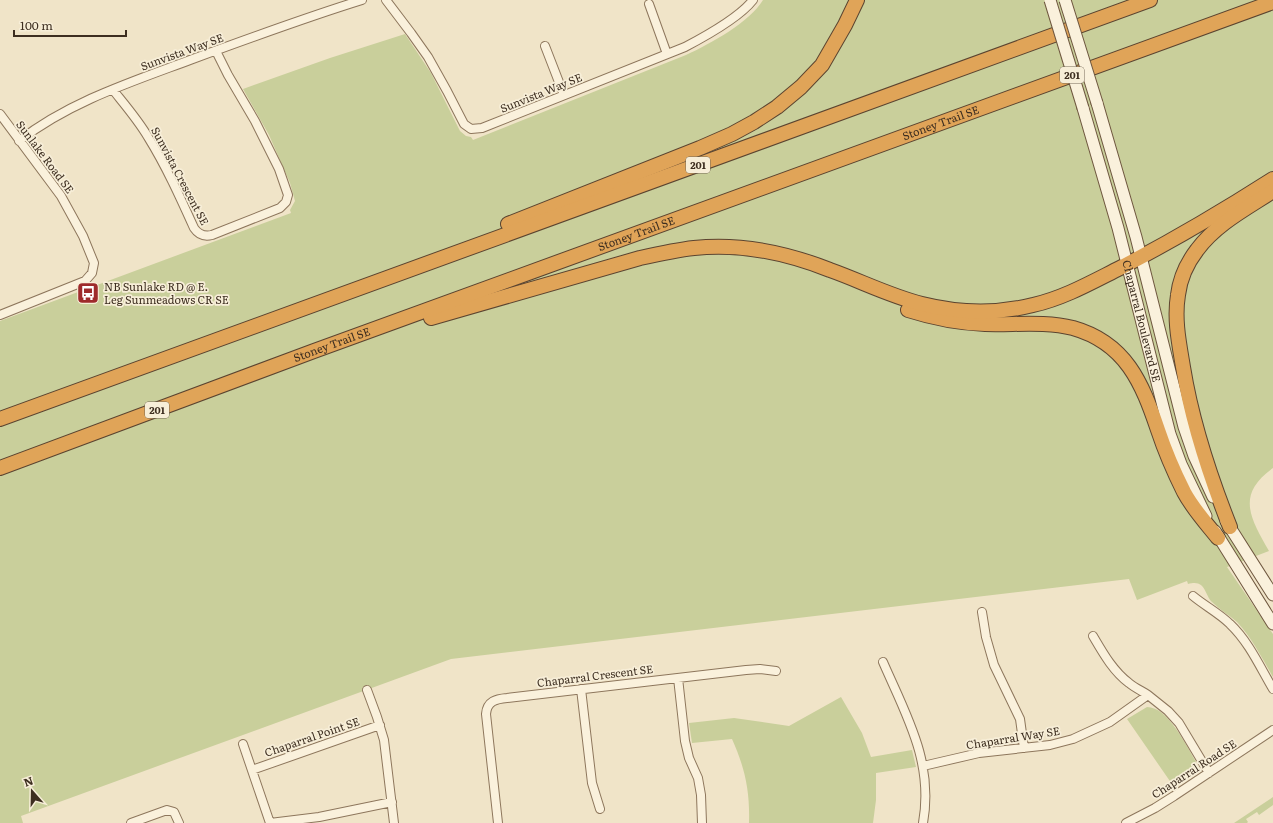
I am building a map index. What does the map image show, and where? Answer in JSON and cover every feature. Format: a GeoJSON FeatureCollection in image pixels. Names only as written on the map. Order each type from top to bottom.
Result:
{"type":"FeatureCollection","features":[{"type":"Feature","properties":{"kind":"highway"},"geometry":{"type":"LineString","coordinates":[[822,65],[845,25],[857,0]]}},
{"type":"Feature","properties":{"kind":"highway"},"geometry":{"type":"LineString","coordinates":[[246,330],[718,141],[754,122],[777,107],[801,87],[822,65],[846,34],[864,0]]}},
{"type":"Feature","properties":{"kind":"highway","name":"201"},"geometry":{"type":"LineString","coordinates":[[0,419],[1150,0]]}},
{"type":"Feature","properties":{"kind":"highway","name":"Stoney Trail SE"},"geometry":{"type":"LineString","coordinates":[[0,468],[314,351],[1273,2]]}},
{"type":"Feature","properties":{"kind":"highway"},"geometry":{"type":"LineString","coordinates":[[314,351],[640,258],[695,248],[730,247],[769,252],[791,257],[830,270],[881,291],[911,301],[951,310],[977,311],[1014,309],[1048,301],[1091,283],[1180,236],[1273,179]]}},
{"type":"Feature","properties":{"kind":"highway"},"geometry":{"type":"LineString","coordinates":[[1230,527],[1208,471],[1193,420],[1178,337],[1178,294],[1187,266],[1202,244],[1221,226],[1273,191]]}},
{"type":"Feature","properties":{"kind":"highway"},"geometry":{"type":"LineString","coordinates":[[791,257],[896,305],[932,317],[974,323],[1064,326],[1086,333],[1102,341],[1124,360],[1138,378],[1184,492],[1197,514],[1218,538]]}},
{"type":"Feature","properties":{"kind":"main road","name":"Chaparral Boulevard SE"},"geometry":{"type":"LineString","coordinates":[[1050,0],[1128,264],[1164,412],[1173,441],[1193,491],[1218,538],[1273,624]]}},
{"type":"Feature","properties":{"kind":"main road","name":"Chaparral Boulevard SE"},"geometry":{"type":"LineString","coordinates":[[1065,0],[1097,103],[1141,257],[1174,391],[1187,437],[1208,488],[1230,527],[1273,595]]}},
{"type":"Feature","properties":{"kind":"street","name":"Sunvista Way SE"},"geometry":{"type":"LineString","coordinates":[[19,141],[56,115],[113,90],[300,20],[362,0]]}},
{"type":"Feature","properties":{"kind":"street","name":"Sunvista Way SE"},"geometry":{"type":"LineString","coordinates":[[386,0],[428,57],[464,124],[471,129],[479,129],[667,54],[700,39],[732,18],[753,0]]}},
{"type":"Feature","properties":{"kind":"street"},"geometry":{"type":"LineString","coordinates":[[648,4],[667,54]]}},
{"type":"Feature","properties":{"kind":"street"},"geometry":{"type":"LineString","coordinates":[[546,46],[564,95]]}},
{"type":"Feature","properties":{"kind":"street","name":"Sunvista Crescent SE"},"geometry":{"type":"LineString","coordinates":[[113,90],[148,136],[167,170],[194,228],[200,234],[206,236],[212,235],[280,208],[286,202],[288,195],[279,169],[263,136],[225,70],[216,51]]}},
{"type":"Feature","properties":{"kind":"street","name":"Sunlake Road SE"},"geometry":{"type":"LineString","coordinates":[[0,114],[51,182],[71,212],[93,259],[94,268],[92,273],[85,281],[1,313]]}},
{"type":"Feature","properties":{"kind":"street"},"geometry":{"type":"LineString","coordinates":[[1193,596],[1221,616],[1240,634],[1273,689]]}},
{"type":"Feature","properties":{"kind":"street"},"geometry":{"type":"LineString","coordinates":[[982,612],[988,644],[994,665],[1020,719],[1024,748]]}},
{"type":"Feature","properties":{"kind":"street"},"geometry":{"type":"LineString","coordinates":[[1093,636],[1119,674],[1168,711],[1179,723],[1209,773]]}},
{"type":"Feature","properties":{"kind":"street"},"geometry":{"type":"LineString","coordinates":[[883,662],[912,727],[923,766],[925,796],[923,823]]}},
{"type":"Feature","properties":{"kind":"street","name":"Chaparral Crescent SE"},"geometry":{"type":"LineString","coordinates":[[498,823],[486,714],[487,707],[492,702],[499,699],[753,669],[776,671]]}},
{"type":"Feature","properties":{"kind":"street"},"geometry":{"type":"LineString","coordinates":[[678,678],[685,742],[689,758],[698,778],[701,795],[702,823]]}},
{"type":"Feature","properties":{"kind":"street"},"geometry":{"type":"LineString","coordinates":[[581,689],[592,783],[600,809]]}},
{"type":"Feature","properties":{"kind":"street"},"geometry":{"type":"LineString","coordinates":[[366,690],[380,725],[384,740],[394,823]]}},
{"type":"Feature","properties":{"kind":"street","name":"Chaparral Way SE"},"geometry":{"type":"LineString","coordinates":[[923,766],[973,754],[1050,745],[1084,734],[1110,722],[1148,695]]}},
{"type":"Feature","properties":{"kind":"street","name":"Chaparral Point SE"},"geometry":{"type":"LineString","coordinates":[[252,770],[380,725]]}},
{"type":"Feature","properties":{"kind":"street","name":"Chaparral Road SE"},"geometry":{"type":"LineString","coordinates":[[1126,823],[1138,821],[1273,730]]}},
{"type":"Feature","properties":{"kind":"street"},"geometry":{"type":"LineString","coordinates":[[243,744],[270,823],[309,818],[392,802]]}},
{"type":"Feature","properties":{"kind":"street"},"geometry":{"type":"LineString","coordinates":[[131,823],[167,810],[174,812],[179,823]]}},
{"type":"Feature","properties":{"kind":"green space"},"geometry":{"type":"Polygon","coordinates":[[[763,0],[1273,0],[1273,468],[1261,478],[1254,488],[1250,498],[1252,518],[1269,551],[1227,567],[1273,634],[1273,677],[1242,628],[1237,622],[1218,608],[1209,599],[1201,585],[1194,583],[1188,584],[1187,581],[1137,600],[1129,579],[451,659],[21,816],[23,823],[0,823],[0,321],[291,213],[290,210],[295,201],[290,183],[269,135],[243,89],[330,58],[405,34],[431,73],[460,131],[466,136],[471,137],[473,140],[686,55],[729,32],[749,16],[763,0]]]}},
{"type":"Feature","properties":{"kind":"green space"},"geometry":{"type":"Polygon","coordinates":[[[841,697],[862,733],[871,757],[912,750],[916,767],[876,773],[876,800],[873,823],[749,823],[749,800],[746,780],[732,739],[692,743],[689,723],[734,718],[789,726],[841,697]]]}},
{"type":"Feature","properties":{"kind":"green space"},"geometry":{"type":"Polygon","coordinates":[[[1147,707],[1162,713],[1169,720],[1182,737],[1196,762],[1195,773],[1174,787],[1127,719],[1147,707]]]}},
{"type":"Feature","properties":{"kind":"green space"},"geometry":{"type":"Polygon","coordinates":[[[1273,797],[1273,805],[1259,815],[1257,812],[1246,819],[1248,822],[1247,823],[1234,823],[1273,797]]]}},
{"type":"Feature","properties":{"kind":"place","name":"NB Sunlake RD @ E. Leg Sunmeadows CR SE"},"geometry":{"type":"Point","coordinates":[88,293]}}]}
